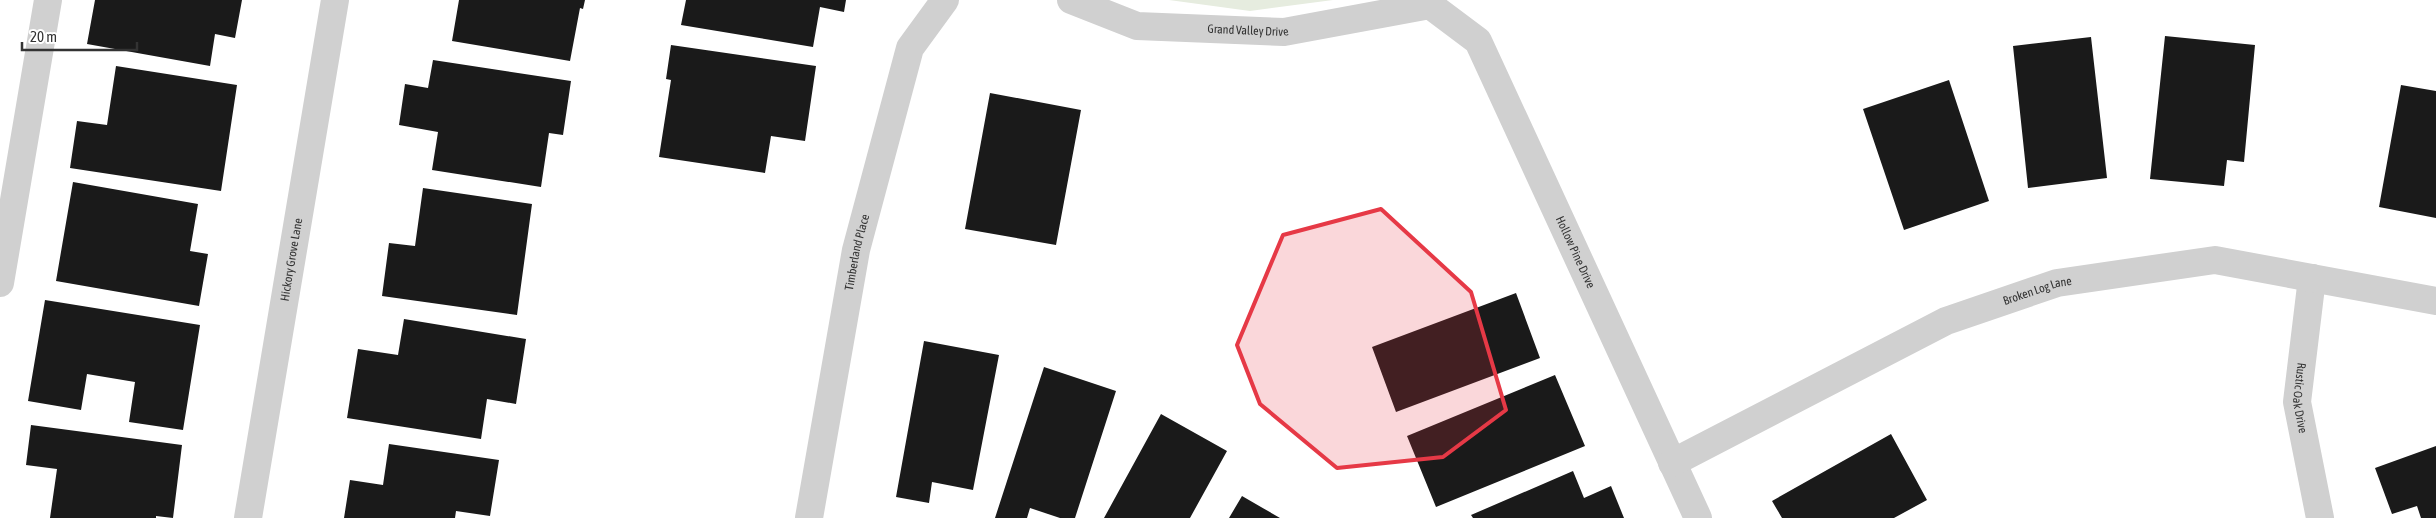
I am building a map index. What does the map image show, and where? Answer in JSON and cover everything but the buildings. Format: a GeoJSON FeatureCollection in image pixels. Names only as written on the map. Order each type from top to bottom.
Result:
{"type":"FeatureCollection","features":[{"type":"Feature","properties":{"kind":"street"},"geometry":{"type":"LineString","coordinates":[[0,283],[48,0]]}},
{"type":"Feature","properties":{"kind":"street","name":"Hickory Grove Lane"},"geometry":{"type":"LineString","coordinates":[[248,518],[335,0]]}},
{"type":"Feature","properties":{"kind":"street","name":"Timberland Place"},"geometry":{"type":"LineString","coordinates":[[809,518],[856,250],[910,48],[945,0]]}},
{"type":"Feature","properties":{"kind":"street","name":"Grand Valley Drive"},"geometry":{"type":"LineString","coordinates":[[1070,0],[1137,26],[1284,32],[1430,5]]}},
{"type":"Feature","properties":{"kind":"street","name":"Hollow Pine Drive"},"geometry":{"type":"LineString","coordinates":[[1430,5],[1478,41],[1698,518]]}},
{"type":"Feature","properties":{"kind":"street","name":"Broken Log Lane"},"geometry":{"type":"LineString","coordinates":[[1672,463],[1946,321],[2057,284],[2215,260],[2436,301]]}},
{"type":"Feature","properties":{"kind":"street","name":"Rustic Oak Drive"},"geometry":{"type":"LineString","coordinates":[[2312,278],[2297,402],[2320,518]]}},
{"type":"Feature","properties":{"kind":"highlighted area"},"geometry":{"type":"Polygon","coordinates":[[[1381,209],[1471,292],[1506,410],[1443,457],[1337,468],[1260,404],[1237,345],[1283,235],[1381,209]]]}},
{"type":"Feature","properties":{"kind":"shaded area"},"geometry":{"type":"Polygon","coordinates":[[[1169,0],[1333,0],[1250,11],[1169,0]]]}}]}
